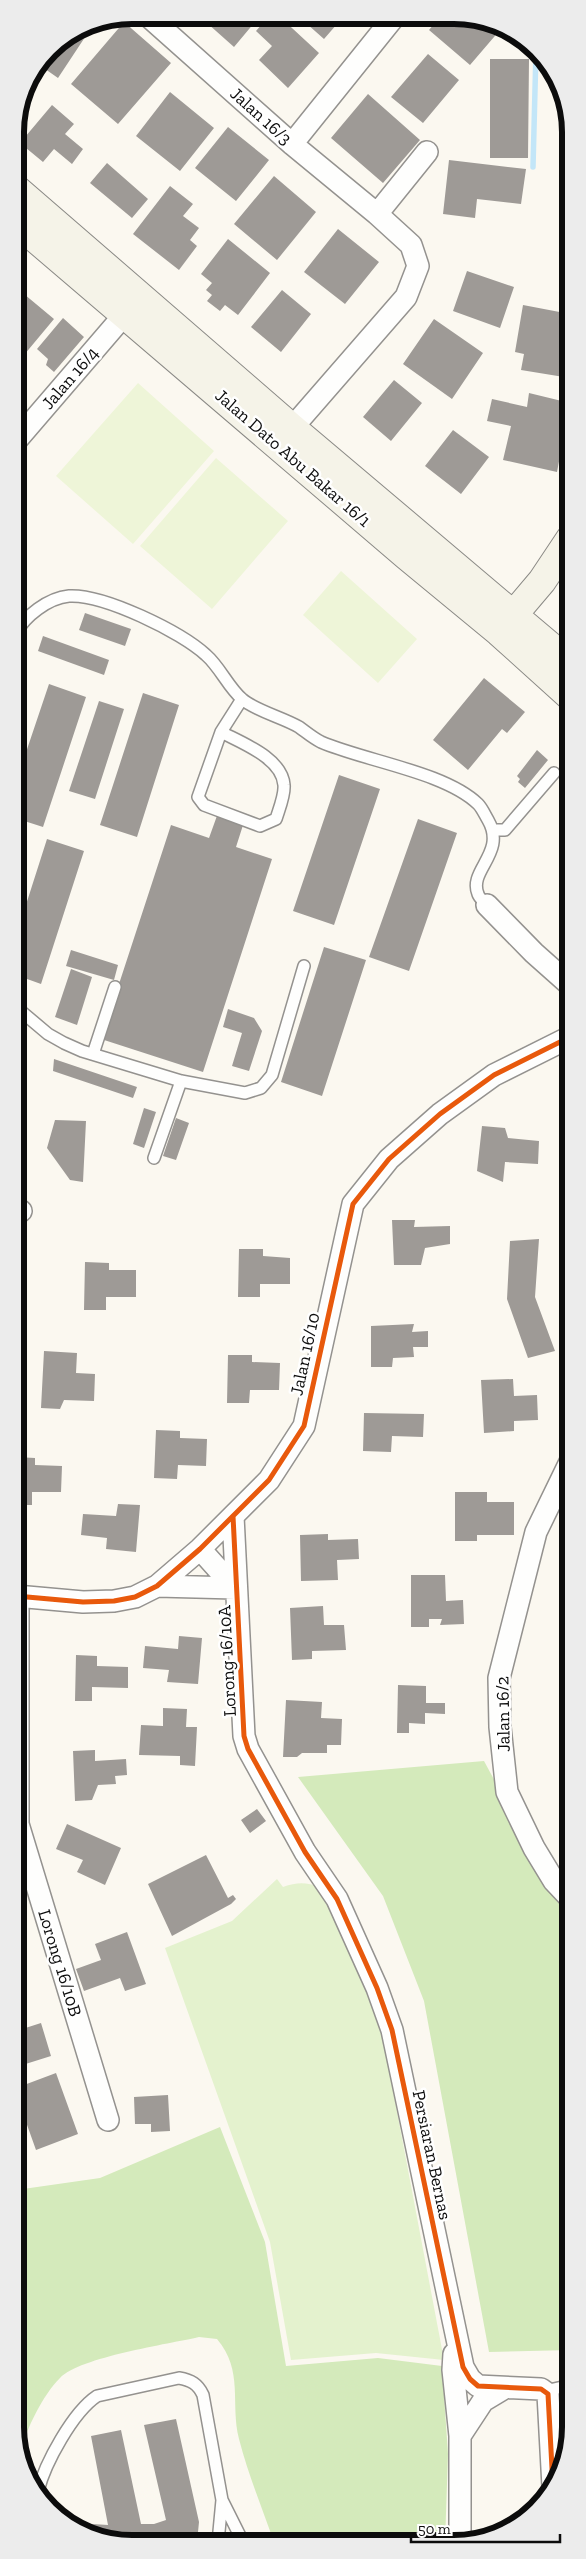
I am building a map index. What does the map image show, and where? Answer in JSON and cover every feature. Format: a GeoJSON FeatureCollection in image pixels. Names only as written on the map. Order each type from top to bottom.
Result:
{"type":"FeatureCollection","features":[{"type":"Feature","properties":{"kind":"main road","name":"Jalan Dato Abu Bakar 16/1"},"geometry":{"type":"LineString","coordinates":[[24,196],[292,428],[506,623],[562,687]]}},
{"type":"Feature","properties":{"kind":"main road","name":"Jalan Dato Abu Bakar 16/1"},"geometry":{"type":"LineString","coordinates":[[24,229],[407,556],[506,623],[562,658]]}},
{"type":"Feature","properties":{"kind":"main road"},"geometry":{"type":"LineString","coordinates":[[506,623],[542,581],[562,552]]}},
{"type":"Feature","properties":{"kind":"street","name":"Jalan 16/3"},"geometry":{"type":"LineString","coordinates":[[157,24],[292,144],[377,214],[411,245],[418,266],[406,297],[292,428]]}},
{"type":"Feature","properties":{"kind":"street"},"geometry":{"type":"LineString","coordinates":[[292,144],[388,24]]}},
{"type":"Feature","properties":{"kind":"street"},"geometry":{"type":"LineString","coordinates":[[377,214],[426,152]]}},
{"type":"Feature","properties":{"kind":"street","name":"Jalan 16/4"},"geometry":{"type":"LineString","coordinates":[[24,431],[124,314]]}},
{"type":"Feature","properties":{"kind":"street"},"geometry":{"type":"LineString","coordinates":[[487,906],[562,978]]}},
{"type":"Feature","properties":{"kind":"street","name":"Jalan 16/10"},"geometry":{"type":"LineString","coordinates":[[24,1597],[83,1602],[114,1601],[134,1597],[158,1586],[200,1549],[269,1480],[304,1426],[353,1204],[388,1159],[440,1114],[494,1075],[562,1041]]}},
{"type":"Feature","properties":{"kind":"street","name":"Jalan 16/2"},"geometry":{"type":"LineString","coordinates":[[562,1478],[536,1532],[500,1678],[500,1727],[507,1792],[534,1848],[554,1881],[562,1889]]}},
{"type":"Feature","properties":{"kind":"street"},"geometry":{"type":"LineString","coordinates":[[158,1586],[235,1588],[233,1516]]}},
{"type":"Feature","properties":{"kind":"street","name":"Lorong 16/10A"},"geometry":{"type":"LineString","coordinates":[[200,1549],[235,1588],[240,1613],[244,1736],[248,1749],[269,1786]]}},
{"type":"Feature","properties":{"kind":"street","name":"Persiaran Bernas"},"geometry":{"type":"LineString","coordinates":[[269,1786],[304,1852],[337,1899],[377,1988],[392,2030],[456,2346],[462,2367],[470,2379],[478,2386],[545,2391]]}},
{"type":"Feature","properties":{"kind":"street","name":"Lorong 16/10B"},"geometry":{"type":"LineString","coordinates":[[24,1844],[108,2120]]}},
{"type":"Feature","properties":{"kind":"street"},"geometry":{"type":"LineString","coordinates":[[456,2346],[453,2370],[460,2436],[460,2535]]}},
{"type":"Feature","properties":{"kind":"street"},"geometry":{"type":"LineString","coordinates":[[460,2436],[483,2401],[503,2389]]}},
{"type":"Feature","properties":{"kind":"street"},"geometry":{"type":"LineString","coordinates":[[545,2391],[549,2398],[552,2472]]}},
{"type":"Feature","properties":{"kind":"lane"},"geometry":{"type":"LineString","coordinates":[[24,623],[31,614],[49,603],[68,596],[93,598],[141,617],[184,638],[207,655],[242,699],[298,727],[320,742],[410,771],[466,794],[480,806],[494,830],[492,850],[476,880],[478,894],[487,906]]}},
{"type":"Feature","properties":{"kind":"lane"},"geometry":{"type":"LineString","coordinates":[[221,732],[248,746],[282,772],[285,787],[276,819],[260,826],[204,805],[198,796],[221,732],[242,699]]}},
{"type":"Feature","properties":{"kind":"lane"},"geometry":{"type":"LineString","coordinates":[[494,830],[505,830],[554,773]]}},
{"type":"Feature","properties":{"kind":"lane"},"geometry":{"type":"LineString","coordinates":[[24,1014],[48,1034],[64,1043],[93,1054],[181,1081],[244,1093],[261,1088],[272,1075],[304,966]]}},
{"type":"Feature","properties":{"kind":"lane"},"geometry":{"type":"LineString","coordinates":[[93,1054],[115,987]]}},
{"type":"Feature","properties":{"kind":"lane"},"geometry":{"type":"LineString","coordinates":[[154,1158],[181,1081]]}},
{"type":"Feature","properties":{"kind":"lane"},"geometry":{"type":"LineString","coordinates":[[40,2484],[63,2438],[87,2403],[97,2396],[179,2378],[194,2382],[203,2395],[222,2500],[219,2535]]}},
{"type":"Feature","properties":{"kind":"lane"},"geometry":{"type":"LineString","coordinates":[[545,2391],[562,2387]]}},
{"type":"Feature","properties":{"kind":"lane"},"geometry":{"type":"LineString","coordinates":[[222,2500],[240,2535]]}},
{"type":"Feature","properties":{"kind":"green space"},"geometry":{"type":"Polygon","coordinates":[[[138,383],[214,451],[133,544],[56,476],[138,383]]]}},
{"type":"Feature","properties":{"kind":"green space"},"geometry":{"type":"Polygon","coordinates":[[[216,458],[288,521],[212,609],[140,546],[216,458]]]}},
{"type":"Feature","properties":{"kind":"green space"},"geometry":{"type":"Polygon","coordinates":[[[341,571],[417,639],[378,683],[303,615],[341,571]]]}},
{"type":"Feature","properties":{"kind":"green space"},"geometry":{"type":"Polygon","coordinates":[[[484,1761],[562,1905],[562,2350],[489,2352],[424,2001],[383,1896],[298,1777],[484,1761]]]}},
{"type":"Feature","properties":{"kind":"green space"},"geometry":{"type":"Polygon","coordinates":[[[277,1879],[283,1887],[302,1883],[320,1887],[377,2006],[444,2360],[376,2353],[291,2360],[270,2242],[165,1948],[232,1921],[277,1879]]]}},
{"type":"Feature","properties":{"kind":"green space"},"geometry":{"type":"Polygon","coordinates":[[[220,2127],[265,2242],[286,2366],[378,2358],[442,2366],[448,2454],[445,2535],[271,2535],[239,2439],[231,2363],[217,2339],[199,2337],[105,2358],[70,2370],[53,2385],[47,2394],[31,2422],[25,2438],[24,2189],[100,2178],[220,2127]]]}},
{"type":"Feature","properties":{"kind":"building"},"geometry":{"type":"Polygon","coordinates":[[[127,24],[171,63],[118,124],[71,84],[122,25],[127,24]]]}},
{"type":"Feature","properties":{"kind":"building"},"geometry":{"type":"Polygon","coordinates":[[[208,24],[253,24],[234,47],[208,24]]]}},
{"type":"Feature","properties":{"kind":"building"},"geometry":{"type":"Polygon","coordinates":[[[262,24],[288,24],[319,53],[288,88],[259,60],[272,46],[256,31],[262,24]]]}},
{"type":"Feature","properties":{"kind":"building"},"geometry":{"type":"Polygon","coordinates":[[[307,24],[337,24],[324,39],[307,24]]]}},
{"type":"Feature","properties":{"kind":"building"},"geometry":{"type":"Polygon","coordinates":[[[434,24],[455,24],[476,26],[497,33],[470,65],[429,30],[434,24]]]}},
{"type":"Feature","properties":{"kind":"building"},"geometry":{"type":"Polygon","coordinates":[[[87,33],[58,78],[44,68],[60,50],[87,33]]]}},
{"type":"Feature","properties":{"kind":"building"},"geometry":{"type":"Polygon","coordinates":[[[428,54],[459,80],[423,123],[391,97],[428,54]]]}},
{"type":"Feature","properties":{"kind":"building"},"geometry":{"type":"Polygon","coordinates":[[[490,59],[529,59],[528,158],[490,158],[490,59]]]}},
{"type":"Feature","properties":{"kind":"building"},"geometry":{"type":"Polygon","coordinates":[[[170,92],[214,128],[180,171],[136,136],[170,92]]]}},
{"type":"Feature","properties":{"kind":"building"},"geometry":{"type":"Polygon","coordinates":[[[368,94],[420,140],[383,183],[331,138],[368,94]]]}},
{"type":"Feature","properties":{"kind":"building"},"geometry":{"type":"Polygon","coordinates":[[[52,105],[74,124],[65,134],[83,149],[72,164],[54,149],[43,162],[24,146],[24,138],[52,105]]]}},
{"type":"Feature","properties":{"kind":"building"},"geometry":{"type":"Polygon","coordinates":[[[228,127],[269,160],[236,201],[195,168],[228,127]]]}},
{"type":"Feature","properties":{"kind":"building"},"geometry":{"type":"Polygon","coordinates":[[[449,160],[526,169],[521,204],[477,199],[475,218],[443,214],[449,160]]]}},
{"type":"Feature","properties":{"kind":"building"},"geometry":{"type":"Polygon","coordinates":[[[107,163],[148,199],[132,218],[90,183],[107,163]]]}},
{"type":"Feature","properties":{"kind":"building"},"geometry":{"type":"Polygon","coordinates":[[[274,176],[316,212],[277,260],[234,224],[274,176]]]}},
{"type":"Feature","properties":{"kind":"building"},"geometry":{"type":"Polygon","coordinates":[[[170,186],[193,204],[183,216],[199,228],[190,240],[197,246],[179,270],[133,234],[170,186]]]}},
{"type":"Feature","properties":{"kind":"building"},"geometry":{"type":"Polygon","coordinates":[[[338,229],[379,262],[345,304],[304,272],[338,229]]]}},
{"type":"Feature","properties":{"kind":"building"},"geometry":{"type":"Polygon","coordinates":[[[228,239],[270,273],[238,315],[225,305],[220,311],[207,301],[212,295],[206,290],[212,283],[201,274],[228,239]]]}},
{"type":"Feature","properties":{"kind":"building"},"geometry":{"type":"Polygon","coordinates":[[[467,271],[514,287],[500,328],[453,311],[467,271]]]}},
{"type":"Feature","properties":{"kind":"building"},"geometry":{"type":"Polygon","coordinates":[[[282,290],[311,314],[281,352],[251,327],[282,290]]]}},
{"type":"Feature","properties":{"kind":"building"},"geometry":{"type":"Polygon","coordinates":[[[24,294],[54,319],[24,355],[24,294]]]}},
{"type":"Feature","properties":{"kind":"building"},"geometry":{"type":"Polygon","coordinates":[[[523,305],[562,312],[562,377],[521,370],[524,354],[515,352],[523,305]]]}},
{"type":"Feature","properties":{"kind":"building"},"geometry":{"type":"Polygon","coordinates":[[[63,318],[84,337],[54,372],[46,365],[48,359],[37,349],[63,318]]]}},
{"type":"Feature","properties":{"kind":"building"},"geometry":{"type":"Polygon","coordinates":[[[434,319],[483,353],[452,399],[403,364],[434,319]]]}},
{"type":"Feature","properties":{"kind":"building"},"geometry":{"type":"Polygon","coordinates":[[[394,380],[422,403],[391,441],[363,417],[394,380]]]}},
{"type":"Feature","properties":{"kind":"building"},"geometry":{"type":"Polygon","coordinates":[[[529,393],[562,401],[562,445],[557,472],[503,460],[511,426],[487,421],[492,399],[527,407],[529,393]]]}},
{"type":"Feature","properties":{"kind":"building"},"geometry":{"type":"Polygon","coordinates":[[[453,430],[489,457],[461,494],[425,466],[453,430]]]}},
{"type":"Feature","properties":{"kind":"building"},"geometry":{"type":"Polygon","coordinates":[[[85,613],[131,629],[125,646],[79,630],[85,613]]]}},
{"type":"Feature","properties":{"kind":"building"},"geometry":{"type":"Polygon","coordinates":[[[43,636],[109,660],[104,675],[38,651],[43,636]]]}},
{"type":"Feature","properties":{"kind":"building"},"geometry":{"type":"Polygon","coordinates":[[[484,678],[525,712],[507,733],[502,729],[468,770],[433,740],[484,678]]]}},
{"type":"Feature","properties":{"kind":"building"},"geometry":{"type":"Polygon","coordinates":[[[49,684],[86,697],[43,827],[24,821],[24,758],[49,684]]]}},
{"type":"Feature","properties":{"kind":"building"},"geometry":{"type":"Polygon","coordinates":[[[143,693],[179,705],[137,837],[100,825],[143,693]]]}},
{"type":"Feature","properties":{"kind":"building"},"geometry":{"type":"Polygon","coordinates":[[[99,701],[124,709],[95,799],[69,791],[99,701]]]}},
{"type":"Feature","properties":{"kind":"building"},"geometry":{"type":"Polygon","coordinates":[[[537,750],[548,760],[525,788],[518,782],[520,779],[517,776],[537,750]]]}},
{"type":"Feature","properties":{"kind":"building"},"geometry":{"type":"Polygon","coordinates":[[[339,775],[380,789],[334,925],[293,911],[339,775]]]}},
{"type":"Feature","properties":{"kind":"building"},"geometry":{"type":"Polygon","coordinates":[[[218,813],[244,822],[236,847],[272,859],[203,1072],[101,1039],[171,825],[209,838],[218,813]]]}},
{"type":"Feature","properties":{"kind":"building"},"geometry":{"type":"Polygon","coordinates":[[[418,819],[457,833],[409,971],[369,957],[418,819]]]}},
{"type":"Feature","properties":{"kind":"building"},"geometry":{"type":"Polygon","coordinates":[[[47,839],[84,851],[41,984],[24,978],[24,911],[47,839]]]}},
{"type":"Feature","properties":{"kind":"building"},"geometry":{"type":"Polygon","coordinates":[[[324,947],[366,960],[322,1096],[281,1082],[324,947]]]}},
{"type":"Feature","properties":{"kind":"building"},"geometry":{"type":"Polygon","coordinates":[[[71,950],[118,965],[114,980],[66,966],[71,950]]]}},
{"type":"Feature","properties":{"kind":"building"},"geometry":{"type":"Polygon","coordinates":[[[71,969],[92,977],[77,1025],[55,1017],[71,969]]]}},
{"type":"Feature","properties":{"kind":"building"},"geometry":{"type":"Polygon","coordinates":[[[228,1009],[254,1018],[262,1031],[249,1071],[232,1066],[242,1033],[223,1027],[228,1009]]]}},
{"type":"Feature","properties":{"kind":"building"},"geometry":{"type":"Polygon","coordinates":[[[54,1059],[137,1087],[133,1098],[53,1071],[54,1059]]]}},
{"type":"Feature","properties":{"kind":"building"},"geometry":{"type":"Polygon","coordinates":[[[144,1108],[156,1112],[144,1148],[133,1144],[144,1108]]]}},
{"type":"Feature","properties":{"kind":"building"},"geometry":{"type":"Polygon","coordinates":[[[176,1118],[189,1123],[176,1160],[163,1156],[176,1118]]]}},
{"type":"Feature","properties":{"kind":"building"},"geometry":{"type":"Polygon","coordinates":[[[55,1120],[86,1121],[83,1182],[70,1180],[47,1148],[55,1120]]]}},
{"type":"Feature","properties":{"kind":"building"},"geometry":{"type":"Polygon","coordinates":[[[482,1126],[505,1128],[508,1138],[539,1141],[538,1164],[505,1162],[503,1182],[477,1171],[482,1126]]]}},
{"type":"Feature","properties":{"kind":"building"},"geometry":{"type":"Polygon","coordinates":[[[392,1220],[415,1220],[414,1227],[450,1226],[450,1244],[425,1248],[421,1265],[394,1265],[392,1220]]]}},
{"type":"Feature","properties":{"kind":"building"},"geometry":{"type":"Polygon","coordinates":[[[539,1239],[535,1297],[555,1351],[528,1358],[507,1299],[510,1241],[539,1239]]]}},
{"type":"Feature","properties":{"kind":"building"},"geometry":{"type":"Polygon","coordinates":[[[239,1249],[263,1249],[263,1256],[290,1258],[290,1284],[260,1284],[260,1297],[238,1297],[239,1249]]]}},
{"type":"Feature","properties":{"kind":"building"},"geometry":{"type":"Polygon","coordinates":[[[85,1262],[109,1263],[109,1270],[136,1270],[136,1297],[106,1297],[106,1310],[84,1310],[85,1262]]]}},
{"type":"Feature","properties":{"kind":"building"},"geometry":{"type":"Polygon","coordinates":[[[414,1324],[412,1332],[428,1331],[428,1347],[413,1347],[414,1357],[393,1358],[392,1367],[371,1367],[371,1326],[414,1324]]]}},
{"type":"Feature","properties":{"kind":"building"},"geometry":{"type":"Polygon","coordinates":[[[44,1351],[77,1353],[76,1373],[95,1374],[94,1401],[64,1400],[60,1409],[41,1408],[44,1351]]]}},
{"type":"Feature","properties":{"kind":"building"},"geometry":{"type":"Polygon","coordinates":[[[228,1355],[252,1355],[252,1362],[280,1363],[279,1390],[250,1390],[249,1403],[227,1403],[228,1355]]]}},
{"type":"Feature","properties":{"kind":"building"},"geometry":{"type":"Polygon","coordinates":[[[513,1379],[514,1396],[537,1395],[538,1420],[514,1421],[514,1431],[484,1433],[481,1380],[513,1379]]]}},
{"type":"Feature","properties":{"kind":"building"},"geometry":{"type":"Polygon","coordinates":[[[364,1413],[424,1414],[423,1437],[392,1436],[391,1452],[363,1451],[364,1413]]]}},
{"type":"Feature","properties":{"kind":"building"},"geometry":{"type":"Polygon","coordinates":[[[156,1430],[180,1431],[180,1438],[207,1439],[206,1466],[178,1465],[177,1479],[154,1478],[156,1430]]]}},
{"type":"Feature","properties":{"kind":"building"},"geometry":{"type":"Polygon","coordinates":[[[24,1457],[35,1458],[35,1465],[62,1466],[61,1492],[32,1492],[32,1505],[24,1505],[24,1457]]]}},
{"type":"Feature","properties":{"kind":"building"},"geometry":{"type":"Polygon","coordinates":[[[455,1492],[487,1492],[487,1502],[514,1502],[514,1535],[477,1535],[477,1541],[455,1541],[455,1492]]]}},
{"type":"Feature","properties":{"kind":"building"},"geometry":{"type":"Polygon","coordinates":[[[118,1504],[140,1505],[136,1552],[106,1549],[107,1538],[81,1535],[83,1514],[116,1516],[118,1504]]]}},
{"type":"Feature","properties":{"kind":"building"},"geometry":{"type":"Polygon","coordinates":[[[328,1534],[328,1540],[358,1539],[359,1559],[337,1560],[338,1580],[301,1581],[300,1535],[328,1534]]]}},
{"type":"Feature","properties":{"kind":"building"},"geometry":{"type":"Polygon","coordinates":[[[411,1575],[445,1575],[446,1601],[463,1600],[464,1624],[440,1625],[442,1619],[429,1619],[429,1627],[411,1627],[411,1575]]]}},
{"type":"Feature","properties":{"kind":"building"},"geometry":{"type":"Polygon","coordinates":[[[323,1606],[324,1625],[344,1625],[346,1650],[312,1651],[312,1659],[292,1660],[290,1608],[323,1606]]]}},
{"type":"Feature","properties":{"kind":"building"},"geometry":{"type":"Polygon","coordinates":[[[179,1636],[202,1638],[198,1684],[167,1682],[169,1670],[143,1668],[145,1646],[178,1649],[179,1636]]]}},
{"type":"Feature","properties":{"kind":"building"},"geometry":{"type":"Polygon","coordinates":[[[76,1655],[97,1656],[97,1666],[128,1667],[128,1688],[92,1687],[92,1701],[75,1701],[76,1655]]]}},
{"type":"Feature","properties":{"kind":"building"},"geometry":{"type":"Polygon","coordinates":[[[561,1673],[562,1709],[559,1709],[561,1673]]]}},
{"type":"Feature","properties":{"kind":"building"},"geometry":{"type":"Polygon","coordinates":[[[398,1685],[426,1686],[426,1703],[445,1703],[445,1714],[425,1713],[425,1724],[409,1723],[409,1733],[397,1733],[398,1685]]]}},
{"type":"Feature","properties":{"kind":"building"},"geometry":{"type":"Polygon","coordinates":[[[286,1700],[322,1702],[321,1718],[342,1719],[341,1745],[327,1745],[327,1753],[302,1753],[297,1757],[283,1757],[286,1700]]]}},
{"type":"Feature","properties":{"kind":"building"},"geometry":{"type":"Polygon","coordinates":[[[163,1708],[187,1709],[186,1727],[197,1727],[195,1766],[180,1765],[180,1756],[139,1755],[141,1725],[163,1726],[163,1708]]]}},
{"type":"Feature","properties":{"kind":"building"},"geometry":{"type":"Polygon","coordinates":[[[95,1750],[95,1761],[126,1759],[127,1775],[115,1776],[116,1784],[98,1785],[92,1800],[75,1801],[73,1751],[95,1750]]]}},
{"type":"Feature","properties":{"kind":"building"},"geometry":{"type":"Polygon","coordinates":[[[257,1809],[266,1821],[250,1833],[241,1820],[257,1809]]]}},
{"type":"Feature","properties":{"kind":"building"},"geometry":{"type":"Polygon","coordinates":[[[67,1824],[121,1848],[105,1885],[77,1872],[83,1860],[56,1849],[67,1824]]]}},
{"type":"Feature","properties":{"kind":"building"},"geometry":{"type":"Polygon","coordinates":[[[206,1855],[228,1898],[233,1895],[236,1899],[231,1904],[172,1936],[148,1884],[206,1855]]]}},
{"type":"Feature","properties":{"kind":"building"},"geometry":{"type":"Polygon","coordinates":[[[127,1932],[146,1984],[125,1991],[120,1978],[84,1991],[76,1969],[101,1960],[95,1944],[127,1932]]]}},
{"type":"Feature","properties":{"kind":"building"},"geometry":{"type":"Polygon","coordinates":[[[41,2023],[51,2056],[24,2064],[24,2028],[41,2023]]]}},
{"type":"Feature","properties":{"kind":"building"},"geometry":{"type":"Polygon","coordinates":[[[56,2073],[78,2134],[36,2150],[24,2116],[24,2085],[56,2073]]]}},
{"type":"Feature","properties":{"kind":"building"},"geometry":{"type":"Polygon","coordinates":[[[168,2095],[170,2131],[151,2132],[151,2124],[135,2124],[134,2097],[168,2095]]]}},
{"type":"Feature","properties":{"kind":"building"},"geometry":{"type":"Polygon","coordinates":[[[176,2419],[199,2522],[198,2535],[124,2535],[97,2530],[83,2523],[108,2525],[91,2436],[121,2430],[141,2524],[154,2524],[166,2520],[144,2425],[176,2419]]]}},
{"type":"Feature","properties":{"kind":"waterway"},"geometry":{"type":"LineString","coordinates":[[533,167],[536,60]]}},
{"type":"Feature","properties":{"kind":"cycle path"},"geometry":{"type":"LineString","coordinates":[[24,1597],[83,1602],[114,1601],[135,1597],[157,1586],[200,1549],[269,1480],[304,1426],[353,1204],[389,1159],[440,1114],[494,1075],[562,1041]]}},
{"type":"Feature","properties":{"kind":"cycle path"},"geometry":{"type":"LineString","coordinates":[[233,1516],[244,1736],[248,1749],[305,1852],[337,1899],[377,1988],[392,2030],[463,2367],[470,2379],[478,2386],[541,2389],[548,2394],[552,2473]]}}]}
